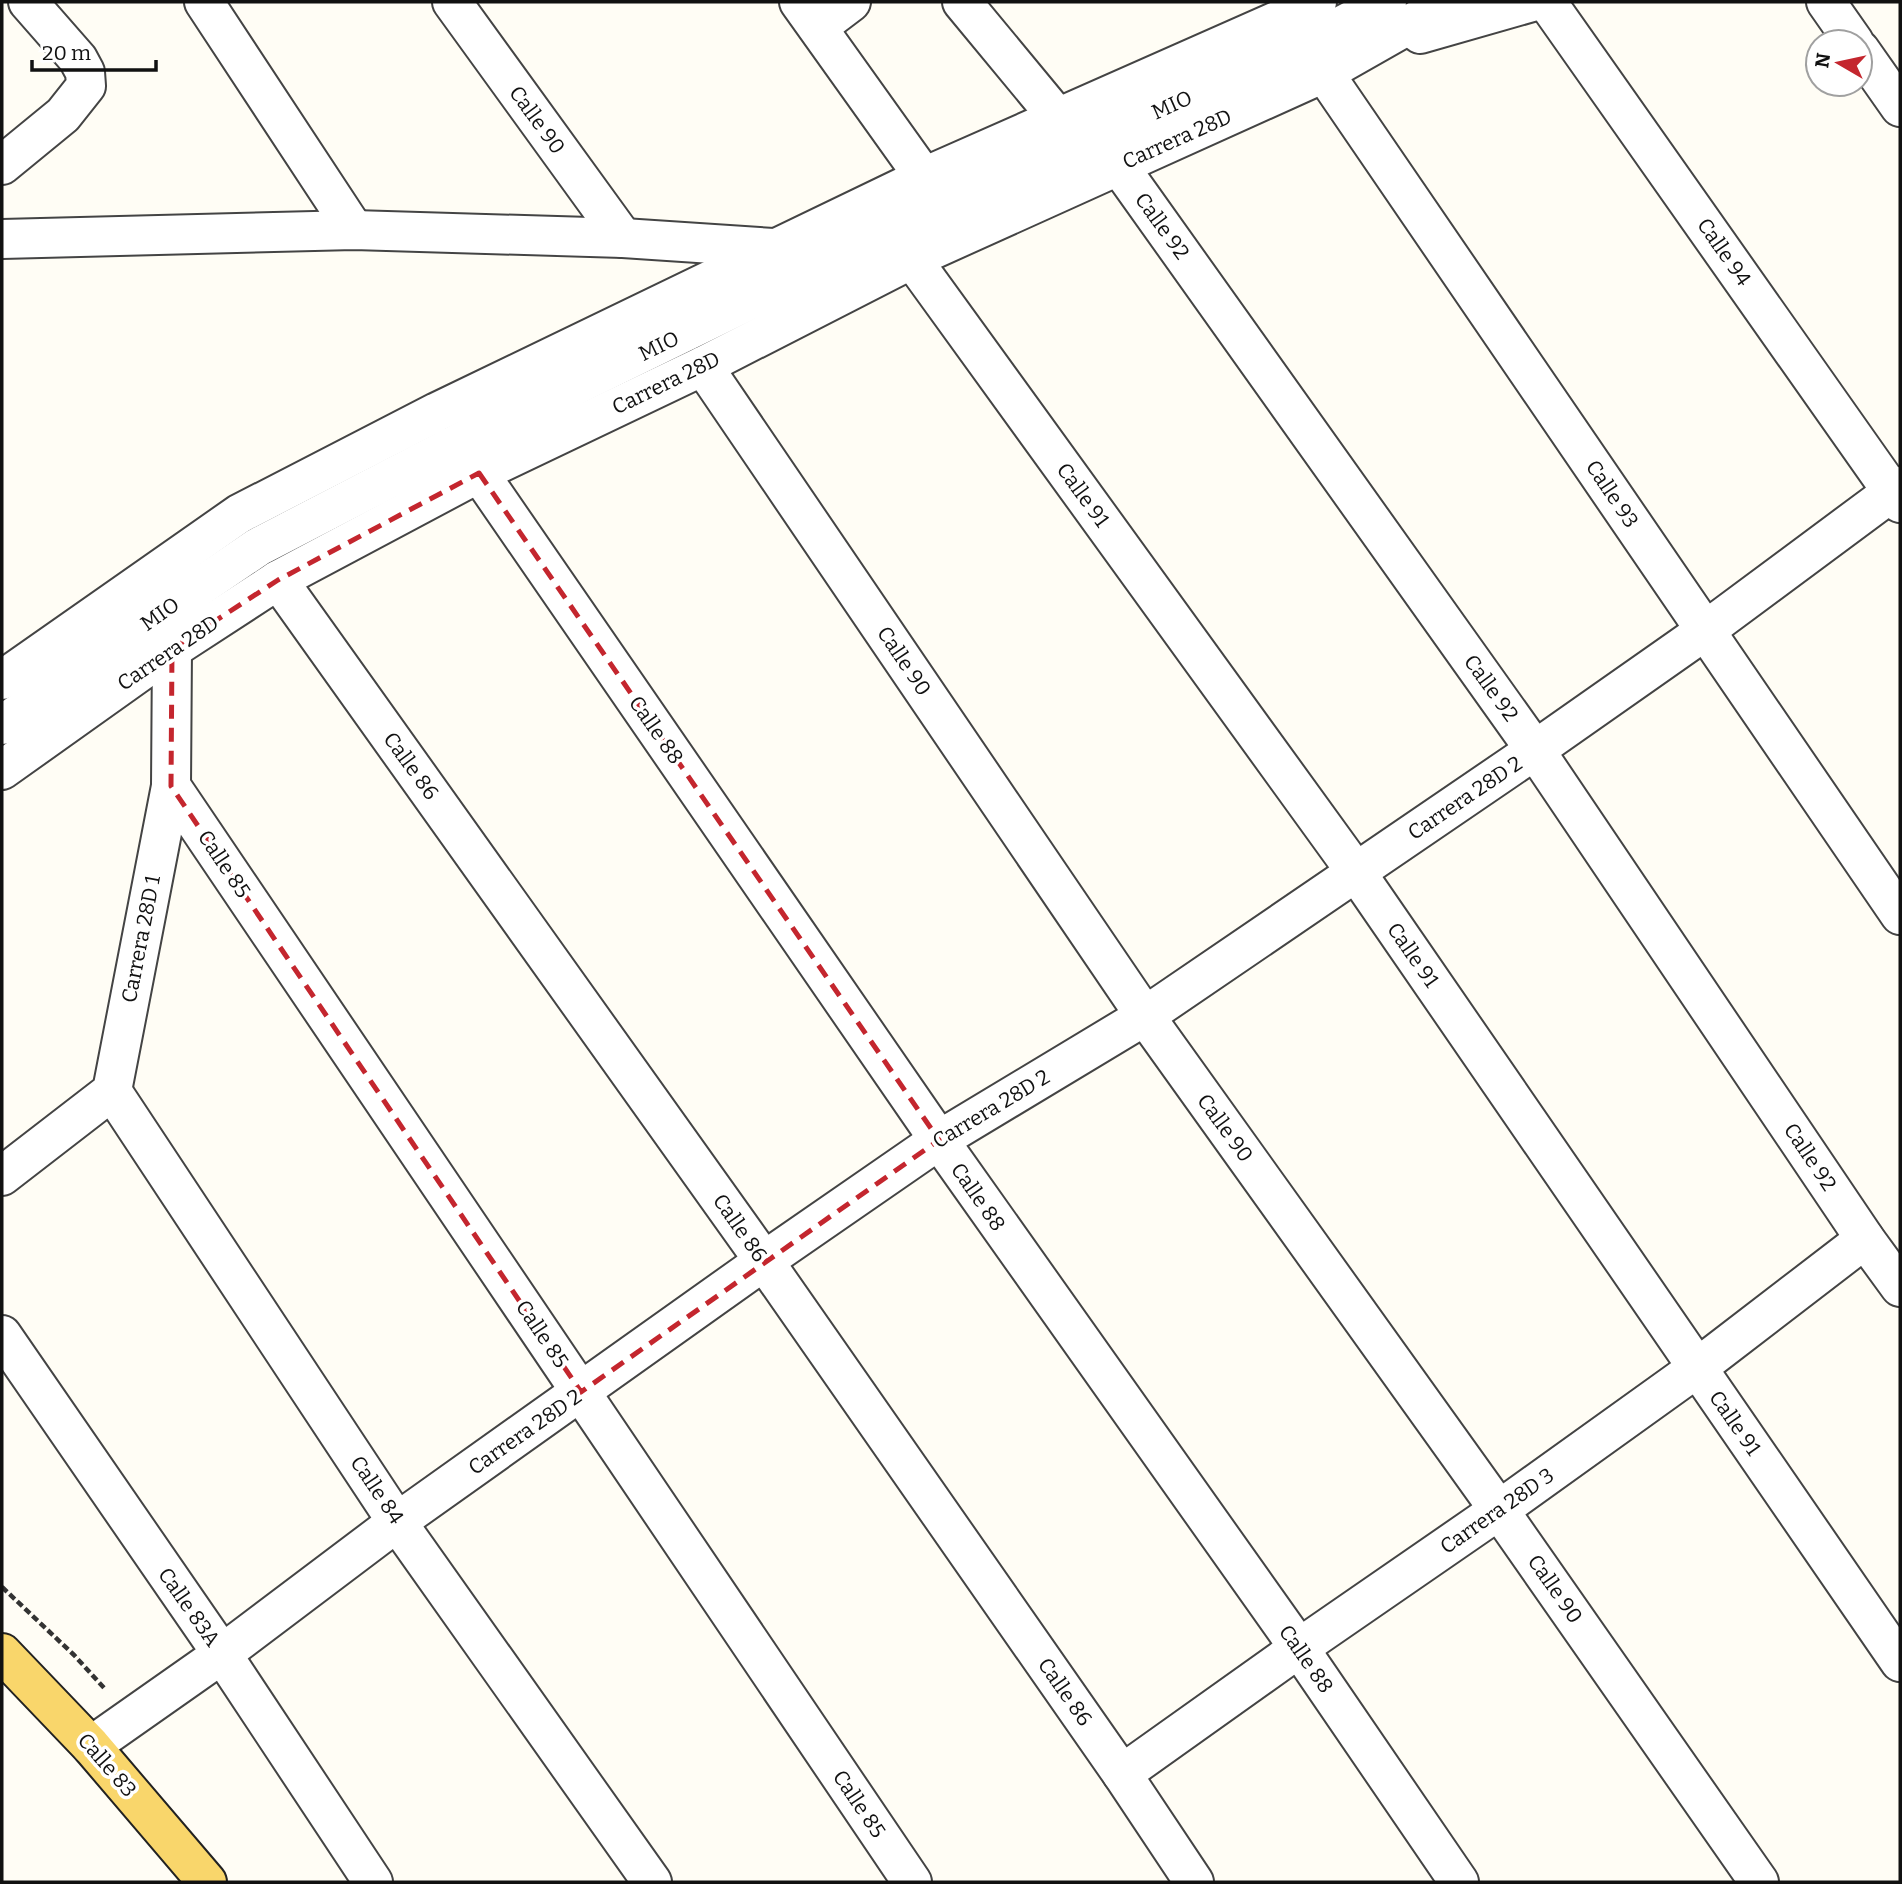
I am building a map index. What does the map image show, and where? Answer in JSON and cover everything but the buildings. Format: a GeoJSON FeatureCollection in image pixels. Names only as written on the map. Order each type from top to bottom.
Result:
{"type":"FeatureCollection","features":[{"type":"Feature","properties":{"kind":"main road","name":"Calle 83"},"geometry":{"type":"LineString","coordinates":[[2,1653],[92,1746],[207,1882]]}},
{"type":"Feature","properties":{"kind":"main road"},"geometry":{"type":"LineString","coordinates":[[175,1842],[186,1873],[185,1882]]}},
{"type":"Feature","properties":{"kind":"street"},"geometry":{"type":"LineString","coordinates":[[2,165],[63,115],[86,86],[85,72],[78,59],[27,2]]}},
{"type":"Feature","properties":{"kind":"street"},"geometry":{"type":"LineString","coordinates":[[204,2],[355,230]]}},
{"type":"Feature","properties":{"kind":"street","name":"Calle 90"},"geometry":{"type":"LineString","coordinates":[[452,2],[623,238]]}},
{"type":"Feature","properties":{"kind":"street"},"geometry":{"type":"LineString","coordinates":[[851,2],[808,15],[924,177]]}},
{"type":"Feature","properties":{"kind":"street"},"geometry":{"type":"LineString","coordinates":[[962,2],[1058,118]]}},
{"type":"Feature","properties":{"kind":"street","name":"MIO"},"geometry":{"type":"LineString","coordinates":[[2,725],[258,547],[411,467],[918,218],[1306,44],[1326,16],[1387,2]]}},
{"type":"Feature","properties":{"kind":"street","name":"Carrera 28D"},"geometry":{"type":"LineString","coordinates":[[2,680],[239,514],[437,412],[924,177],[1058,118],[1326,16],[1449,2]]}},
{"type":"Feature","properties":{"kind":"street","name":"Carrera 28D"},"geometry":{"type":"LineString","coordinates":[[1326,16],[1532,2]]}},
{"type":"Feature","properties":{"kind":"street","name":"Calle 94"},"geometry":{"type":"LineString","coordinates":[[1547,2],[1898,494]]}},
{"type":"Feature","properties":{"kind":"street"},"geometry":{"type":"LineString","coordinates":[[1826,2],[1844,28]]}},
{"type":"Feature","properties":{"kind":"street","name":"Carrera 28D"},"geometry":{"type":"LineString","coordinates":[[2,770],[172,649],[278,580],[479,473],[703,366],[912,259],[1324,73],[1326,16]]}},
{"type":"Feature","properties":{"kind":"street"},"geometry":{"type":"LineString","coordinates":[[1874,70],[1900,107]]}},
{"type":"Feature","properties":{"kind":"street","name":"Calle 93"},"geometry":{"type":"LineString","coordinates":[[1324,73],[1900,915]]}},
{"type":"Feature","properties":{"kind":"street","name":"Calle 92"},"geometry":{"type":"LineString","coordinates":[[1119,166],[1535,750],[1900,1287]]}},
{"type":"Feature","properties":{"kind":"street","name":"Carrera 28D"},"geometry":{"type":"LineString","coordinates":[[2,239],[355,230],[623,238],[776,248]]}},
{"type":"Feature","properties":{"kind":"street","name":"Calle 91"},"geometry":{"type":"LineString","coordinates":[[912,259],[1356,872],[1900,1662]]}},
{"type":"Feature","properties":{"kind":"street","name":"Calle 90"},"geometry":{"type":"LineString","coordinates":[[703,366],[1145,1016],[1499,1510],[1759,1882]]}},
{"type":"Feature","properties":{"kind":"street","name":"Calle 88"},"geometry":{"type":"LineString","coordinates":[[479,473],[939,1140],[1299,1648],[1459,1882]]}},
{"type":"Feature","properties":{"kind":"street","name":"Carrera 28D 2"},"geometry":{"type":"LineString","coordinates":[[92,1746],[222,1654],[397,1522],[764,1261],[939,1140],[1145,1016],[1535,750],[1898,494]]}},
{"type":"Feature","properties":{"kind":"street","name":"Calle 86"},"geometry":{"type":"LineString","coordinates":[[278,580],[764,1261],[1122,1774],[1194,1882]]}},
{"type":"Feature","properties":{"kind":"street","name":"Carrera 28D 1"},"geometry":{"type":"LineString","coordinates":[[112,1091],[171,786],[172,649]]}},
{"type":"Feature","properties":{"kind":"street","name":"Calle 85"},"geometry":{"type":"LineString","coordinates":[[171,786],[912,1882]]}},
{"type":"Feature","properties":{"kind":"street"},"geometry":{"type":"LineString","coordinates":[[2,1176],[112,1091]]}},
{"type":"Feature","properties":{"kind":"street","name":"Calle 84"},"geometry":{"type":"LineString","coordinates":[[112,1091],[397,1522],[652,1882]]}},
{"type":"Feature","properties":{"kind":"street","name":"Carrera 28D 3"},"geometry":{"type":"LineString","coordinates":[[1122,1774],[1697,1368],[1865,1239]]}},
{"type":"Feature","properties":{"kind":"street","name":"Calle 83A"},"geometry":{"type":"LineString","coordinates":[[2,1335],[222,1654],[373,1882]]}},
{"type":"Feature","properties":{"kind":"path"},"geometry":{"type":"LineString","coordinates":[[2,1587],[74,1654],[131,1718]]}},
{"type":"Feature","properties":{"kind":"highlighted area"},"geometry":{"type":"Polygon","coordinates":[[[479,473],[939,1140],[581,1392],[171,786],[172,649],[278,580],[479,473]]]}}]}
